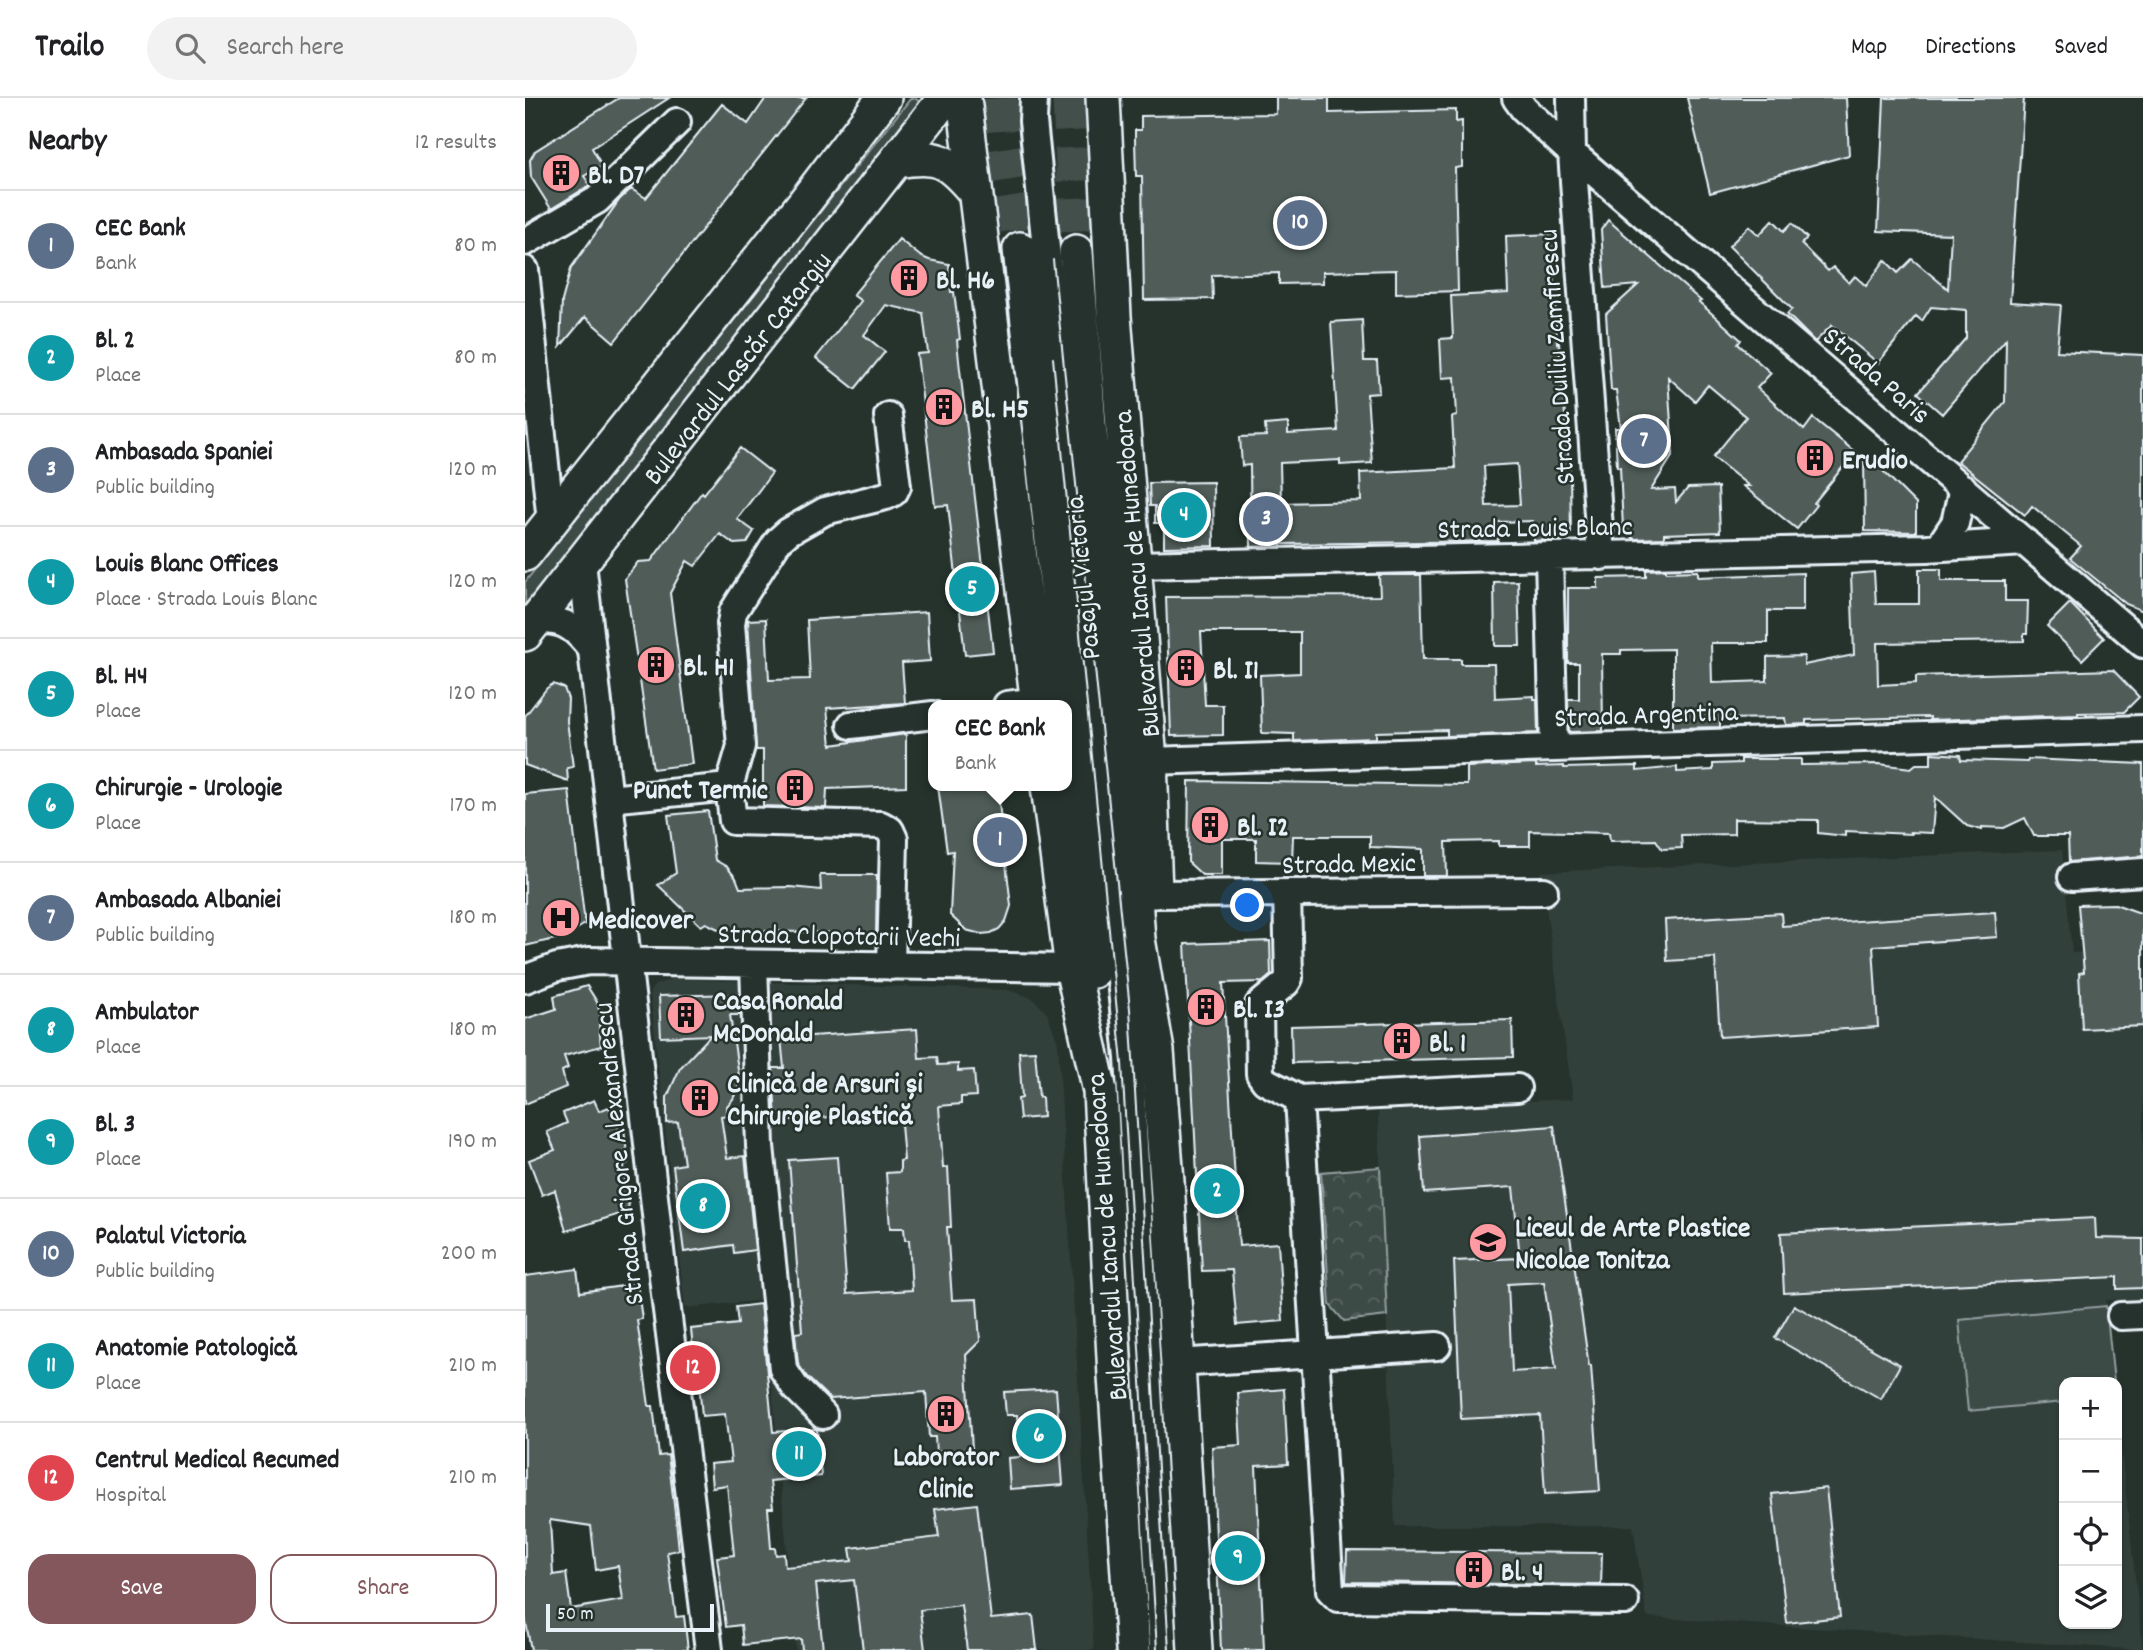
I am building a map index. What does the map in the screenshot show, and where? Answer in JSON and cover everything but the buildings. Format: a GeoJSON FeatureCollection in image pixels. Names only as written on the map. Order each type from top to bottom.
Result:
{"type":"FeatureCollection","features":[{"type":"Feature","properties":{"kind":"main road","name":"Bulevardul Lascăr Catargiu"},"geometry":{"type":"LineString","coordinates":[[525,554],[884,98]]}},
{"type":"Feature","properties":{"kind":"main road","name":"Bulevardul Lascăr Catargiu"},"geometry":{"type":"LineString","coordinates":[[530,628],[945,98]]}},
{"type":"Feature","properties":{"kind":"main road"},"geometry":{"type":"LineString","coordinates":[[964,98],[1027,700]]}},
{"type":"Feature","properties":{"kind":"main road","name":"Bulevardul Iancu de Hunedoara"},"geometry":{"type":"LineString","coordinates":[[1103,98],[1114,316],[1150,761],[1142,970],[1143,1054],[1167,1181],[1195,1650]]}},
{"type":"Feature","properties":{"kind":"main road"},"geometry":{"type":"LineString","coordinates":[[897,161],[926,157],[943,162],[974,191]]}},
{"type":"Feature","properties":{"kind":"main road","name":"Pasajul Victoria"},"geometry":{"type":"LineString","coordinates":[[1020,249],[1069,700]]}},
{"type":"Feature","properties":{"kind":"main road","name":"Pasajul Victoria"},"geometry":{"type":"LineString","coordinates":[[1076,252],[1089,423],[1125,765],[1145,894]]}},
{"type":"Feature","properties":{"kind":"main road","name":"Pasajul Victoria"},"geometry":{"type":"LineString","coordinates":[[1072,728],[1087,888],[1100,1091]]}},
{"type":"Feature","properties":{"kind":"main road","name":"Bulevardul Iancu de Hunedoara"},"geometry":{"type":"LineString","coordinates":[[1049,791],[1072,968],[1100,1091],[1133,1650]]}},
{"type":"Feature","properties":{"kind":"street","name":"Pasajul Victoria"},"geometry":{"type":"LineString","coordinates":[[1034,98],[1033,121],[1072,485],[1143,1054]]}},
{"type":"Feature","properties":{"kind":"street"},"geometry":{"type":"LineString","coordinates":[[1516,98],[1524,109],[1572,153]]}},
{"type":"Feature","properties":{"kind":"street","name":"Strada Duiliu Zamfirescu"},"geometry":{"type":"LineString","coordinates":[[1571,98],[1572,153],[1601,556]]}},
{"type":"Feature","properties":{"kind":"street"},"geometry":{"type":"LineString","coordinates":[[525,242],[597,200],[677,122]]}},
{"type":"Feature","properties":{"kind":"street","name":"Strada Paris"},"geometry":{"type":"LineString","coordinates":[[1572,153],[2143,644]]}},
{"type":"Feature","properties":{"kind":"street"},"geometry":{"type":"LineString","coordinates":[[525,270],[551,522]]}},
{"type":"Feature","properties":{"kind":"street"},"geometry":{"type":"LineString","coordinates":[[888,416],[897,486],[894,492],[825,512],[788,532],[778,541],[733,612],[731,624],[741,746],[729,787],[730,816],[733,821],[881,825],[890,830],[894,839],[891,966]]}},
{"type":"Feature","properties":{"kind":"street"},"geometry":{"type":"LineString","coordinates":[[1939,547],[1955,523],[1963,488]]}},
{"type":"Feature","properties":{"kind":"street","name":"Strada Louis Blanc"},"geometry":{"type":"LineString","coordinates":[[1133,565],[1601,556],[1939,547],[2025,542]]}},
{"type":"Feature","properties":{"kind":"street"},"geometry":{"type":"LineString","coordinates":[[1549,557],[1554,747]]}},
{"type":"Feature","properties":{"kind":"street","name":"Strada Grigore Alexandrescu"},"geometry":{"type":"LineString","coordinates":[[582,562],[666,1307],[709,1650]]}},
{"type":"Feature","properties":{"kind":"street"},"geometry":{"type":"LineString","coordinates":[[530,628],[544,620],[568,625],[579,632],[592,650]]}},
{"type":"Feature","properties":{"kind":"street"},"geometry":{"type":"LineString","coordinates":[[851,725],[928,716]]}},
{"type":"Feature","properties":{"kind":"street","name":"Strada Argentina"},"geometry":{"type":"LineString","coordinates":[[1150,761],[2143,729]]}},
{"type":"Feature","properties":{"kind":"street"},"geometry":{"type":"LineString","coordinates":[[609,799],[729,787]]}},
{"type":"Feature","properties":{"kind":"street"},"geometry":{"type":"LineString","coordinates":[[2072,877],[2143,872]]}},
{"type":"Feature","properties":{"kind":"street","name":"Strada Mexic"},"geometry":{"type":"LineString","coordinates":[[1145,894],[1543,891]]}},
{"type":"Feature","properties":{"kind":"street"},"geometry":{"type":"LineString","coordinates":[[1287,894],[1289,978],[1259,1005],[1260,1074],[1265,1081],[1299,1099],[1517,1088]]}},
{"type":"Feature","properties":{"kind":"street","name":"Strada Clopotarii Vechi"},"geometry":{"type":"LineString","coordinates":[[525,979],[573,962],[1072,968]]}},
{"type":"Feature","properties":{"kind":"street"},"geometry":{"type":"LineString","coordinates":[[754,964],[760,1146],[783,1369],[795,1387],[823,1416]]}},
{"type":"Feature","properties":{"kind":"street","name":"Bulevardul Iancu de Hunedoara"},"geometry":{"type":"LineString","coordinates":[[1143,1054],[1163,1650]]}},
{"type":"Feature","properties":{"kind":"street"},"geometry":{"type":"LineString","coordinates":[[1299,1099],[1330,1591],[1335,1596],[1625,1601]]}},
{"type":"Feature","properties":{"kind":"street"},"geometry":{"type":"LineString","coordinates":[[1177,1363],[1437,1346]]}},
{"type":"Feature","properties":{"kind":"shaded area"},"geometry":{"type":"Polygon","coordinates":[[[2062,850],[2072,953],[2143,948],[2143,1299],[2106,1300],[2114,1377],[2059,1377],[2059,1629],[2122,1629],[2122,1459],[2143,1650],[1647,1617],[1633,1526],[1395,1526],[1378,1108],[1573,1099],[1541,872],[2062,850]]]}},
{"type":"Feature","properties":{"kind":"shaded area"},"geometry":{"type":"Polygon","coordinates":[[[672,979],[1008,990],[1032,998],[1047,1013],[1058,1043],[1094,1650],[796,1650],[764,1300],[685,1308],[650,992],[655,985],[672,979]]]}},
{"type":"Feature","properties":{"kind":"green space"},"geometry":{"type":"Polygon","coordinates":[[[911,98],[924,106],[525,609],[525,582],[911,98]]]}},
{"type":"Feature","properties":{"kind":"green space"},"geometry":{"type":"Polygon","coordinates":[[[1380,1167],[1387,1316],[1344,1321],[1330,1305],[1321,1172],[1380,1167]]]}},
{"type":"Feature","properties":{"kind":"green space"},"geometry":{"type":"Polygon","coordinates":[[[2106,1306],[2113,1377],[2059,1377],[2059,1402],[1968,1411],[1959,1320],[2106,1306]]]}},
{"type":"Feature","properties":{"kind":"tunnel"},"geometry":{"type":"LineString","coordinates":[[1000,98],[1003,143],[1020,249]]}},
{"type":"Feature","properties":{"kind":"tunnel"},"geometry":{"type":"LineString","coordinates":[[1069,98],[1076,252]]}},
{"type":"Feature","properties":{"kind":"tram line"},"geometry":{"type":"LineString","coordinates":[[1053,260],[1130,1009],[1169,1650]]}},
{"type":"Feature","properties":{"kind":"tram line"},"geometry":{"type":"LineString","coordinates":[[1053,358],[1122,1063],[1157,1650]]}},
{"type":"Feature","properties":{"kind":"place","name":"Bl. D7"},"geometry":{"type":"Point","coordinates":[561,173]}},
{"type":"Feature","properties":{"kind":"place","name":"Palatul Victoria"},"geometry":{"type":"Point","coordinates":[1300,223]}},
{"type":"Feature","properties":{"kind":"place","name":"Bl. H6"},"geometry":{"type":"Point","coordinates":[909,278]}},
{"type":"Feature","properties":{"kind":"place","name":"Bl. H5"},"geometry":{"type":"Point","coordinates":[944,407]}},
{"type":"Feature","properties":{"kind":"place","name":"Ambasada Albaniei"},"geometry":{"type":"Point","coordinates":[1644,441]}},
{"type":"Feature","properties":{"kind":"place","name":"Erudio"},"geometry":{"type":"Point","coordinates":[1815,458]}},
{"type":"Feature","properties":{"kind":"place","name":"Louis Blanc Offices"},"geometry":{"type":"Point","coordinates":[1184,515]}},
{"type":"Feature","properties":{"kind":"place","name":"Ambasada Spaniei"},"geometry":{"type":"Point","coordinates":[1266,519]}},
{"type":"Feature","properties":{"kind":"place","name":"Bl. H4"},"geometry":{"type":"Point","coordinates":[972,589]}},
{"type":"Feature","properties":{"kind":"place","name":"Bl. H1"},"geometry":{"type":"Point","coordinates":[656,665]}},
{"type":"Feature","properties":{"kind":"place","name":"Bl. I1"},"geometry":{"type":"Point","coordinates":[1186,668]}},
{"type":"Feature","properties":{"kind":"place","name":"Punct Termic"},"geometry":{"type":"Point","coordinates":[795,788]}},
{"type":"Feature","properties":{"kind":"place","name":"Bl. I2"},"geometry":{"type":"Point","coordinates":[1210,825]}},
{"type":"Feature","properties":{"kind":"place","name":"CEC Bank"},"geometry":{"type":"Point","coordinates":[1000,840]}},
{"type":"Feature","properties":{"kind":"place","name":"Medicover"},"geometry":{"type":"Point","coordinates":[561,918]}},
{"type":"Feature","properties":{"kind":"place","name":"Bl. I3"},"geometry":{"type":"Point","coordinates":[1206,1007]}},
{"type":"Feature","properties":{"kind":"place","name":"Casa Ronald McDonald"},"geometry":{"type":"Point","coordinates":[686,1015]}},
{"type":"Feature","properties":{"kind":"place","name":"Bl. 1"},"geometry":{"type":"Point","coordinates":[1402,1041]}},
{"type":"Feature","properties":{"kind":"place","name":"Clinică de Arsuri și Chirurgie Plastică"},"geometry":{"type":"Point","coordinates":[700,1098]}},
{"type":"Feature","properties":{"kind":"place","name":"Bl. 2"},"geometry":{"type":"Point","coordinates":[1217,1191]}},
{"type":"Feature","properties":{"kind":"place","name":"Ambulator"},"geometry":{"type":"Point","coordinates":[703,1206]}},
{"type":"Feature","properties":{"kind":"place","name":"Liceul de Arte Plastice Nicolae Tonitza"},"geometry":{"type":"Point","coordinates":[1488,1242]}},
{"type":"Feature","properties":{"kind":"place","name":"Centrul Medical Recumed"},"geometry":{"type":"Point","coordinates":[693,1368]}},
{"type":"Feature","properties":{"kind":"place","name":"Laborator Clinic"},"geometry":{"type":"Point","coordinates":[946,1414]}},
{"type":"Feature","properties":{"kind":"place","name":"Chirurgie - Urologie"},"geometry":{"type":"Point","coordinates":[1039,1436]}},
{"type":"Feature","properties":{"kind":"place","name":"Anatomie Patologică"},"geometry":{"type":"Point","coordinates":[799,1454]}},
{"type":"Feature","properties":{"kind":"place","name":"Bl. 3"},"geometry":{"type":"Point","coordinates":[1238,1558]}},
{"type":"Feature","properties":{"kind":"place","name":"Bl. 4"},"geometry":{"type":"Point","coordinates":[1474,1570]}}]}
